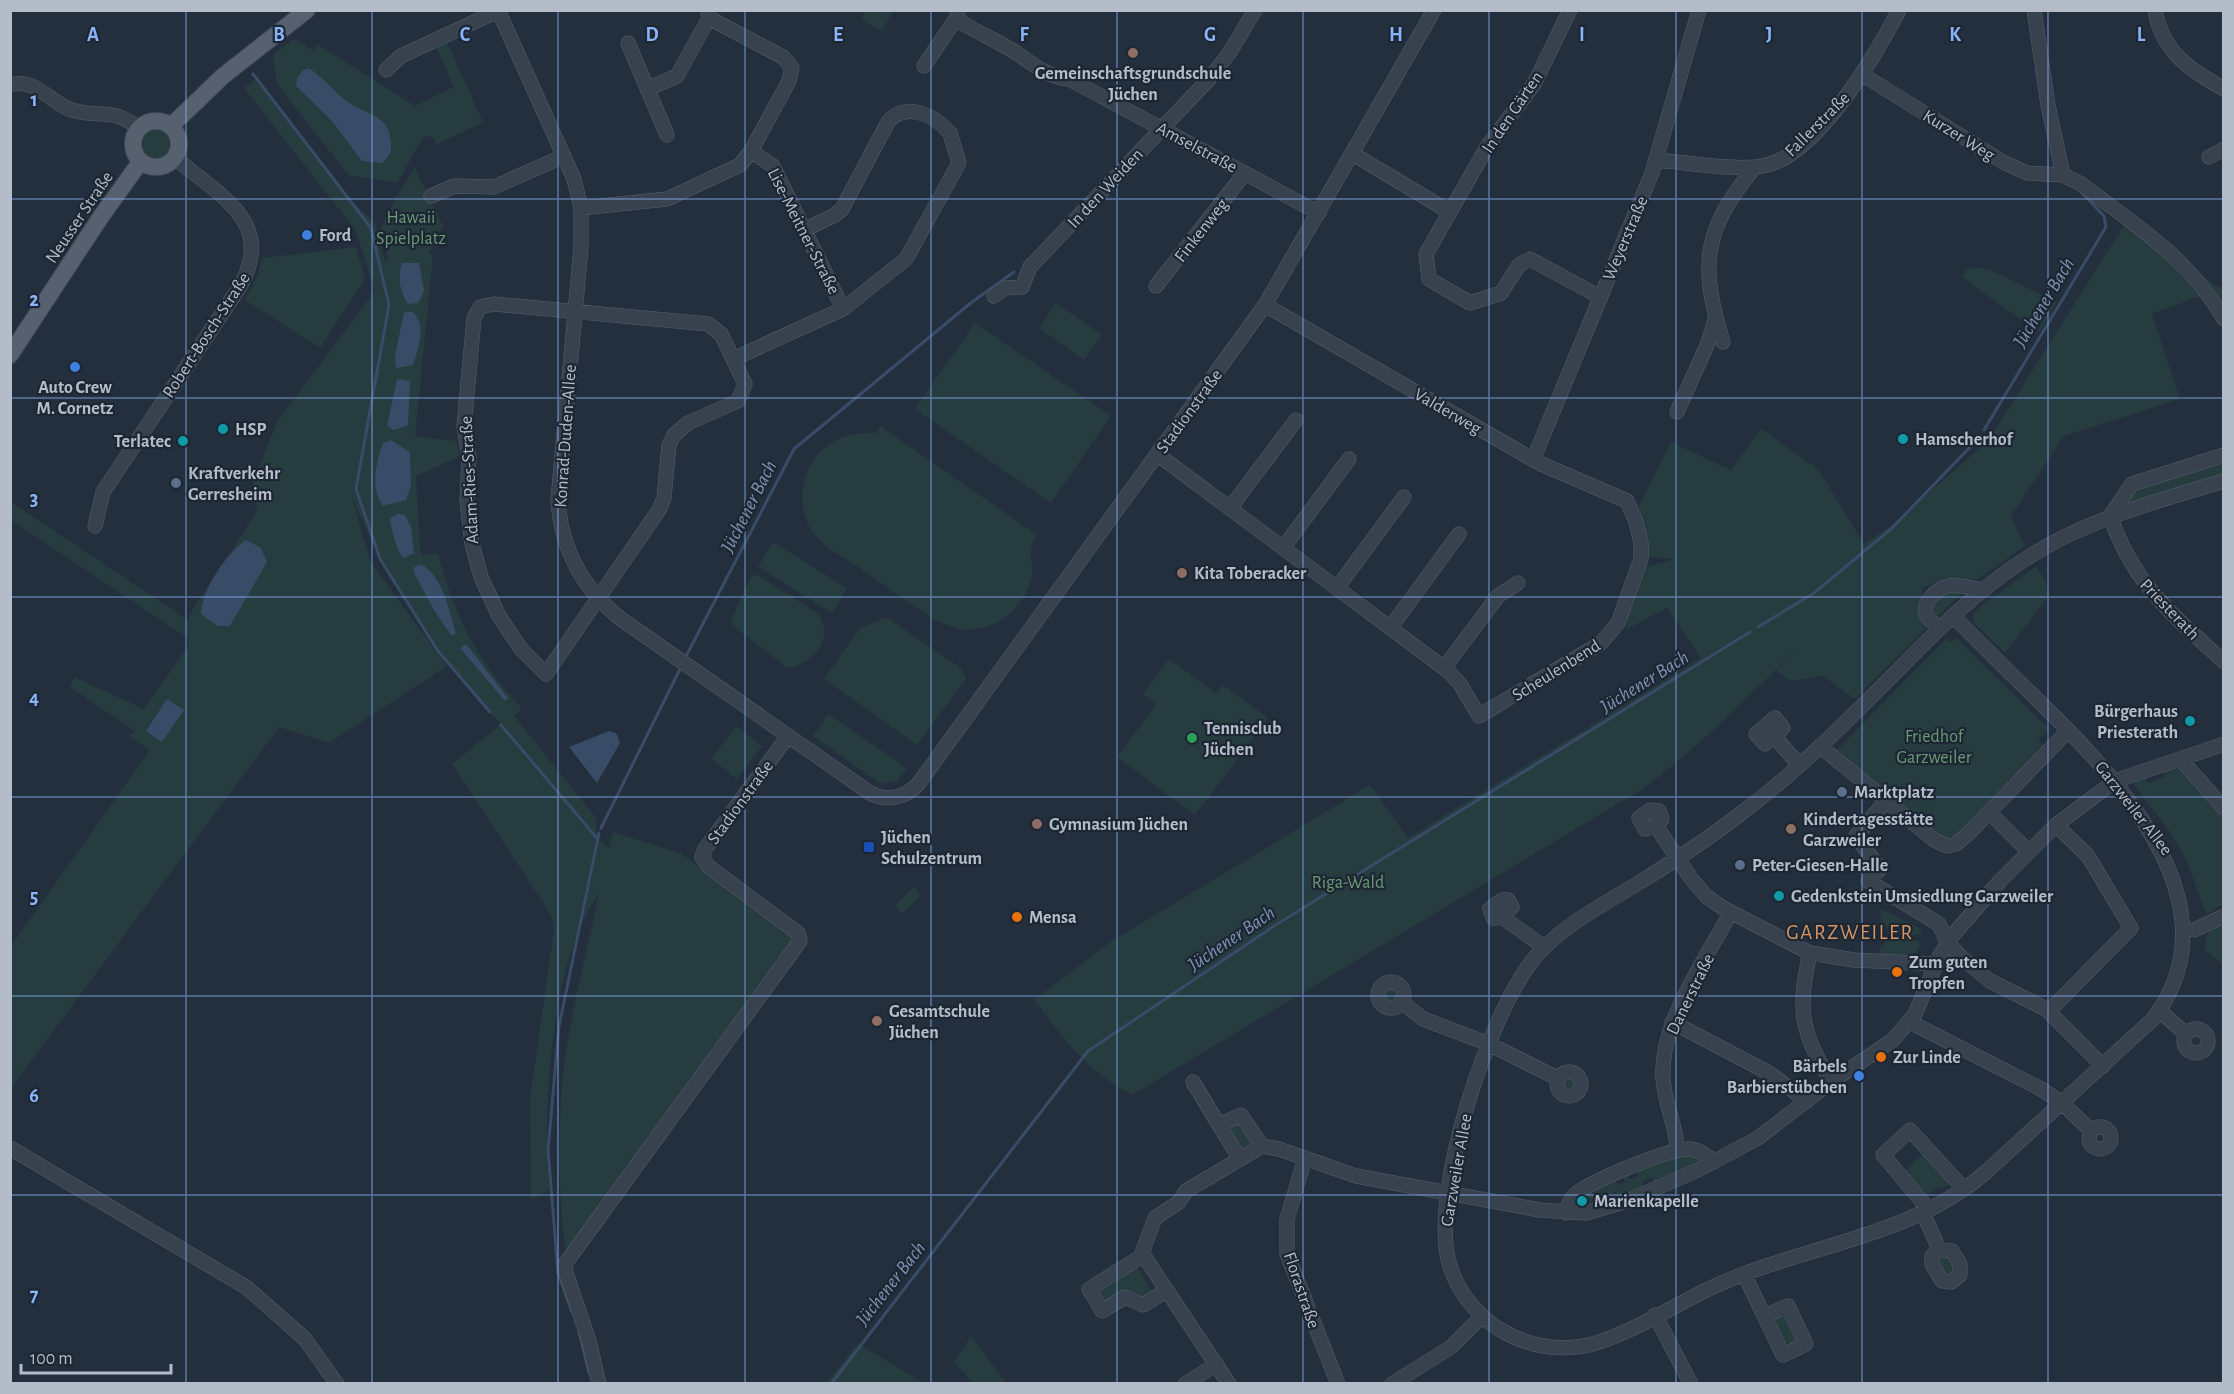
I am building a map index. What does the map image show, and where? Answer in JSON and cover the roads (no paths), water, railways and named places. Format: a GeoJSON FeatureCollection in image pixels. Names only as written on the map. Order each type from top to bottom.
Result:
{"type":"FeatureCollection","features":[{"type":"Feature","properties":{"kind":"main road"},"geometry":{"type":"LineString","coordinates":[[171,126],[223,76],[307,10]]}},
{"type":"Feature","properties":{"kind":"main road"},"geometry":{"type":"LineString","coordinates":[[156,121],[171,126],[179,144],[175,158],[158,167],[141,162],[133,146],[140,129],[156,121]]}},
{"type":"Feature","properties":{"kind":"main road","name":"Neusser Straße"},"geometry":{"type":"LineString","coordinates":[[10,355],[100,218],[141,162]]}},
{"type":"Feature","properties":{"kind":"street","name":"In den Weiden"},"geometry":{"type":"LineString","coordinates":[[994,296],[1005,288],[1022,287],[1030,267],[1222,64],[1255,10]]}},
{"type":"Feature","properties":{"kind":"street","name":"Stadionstraße"},"geometry":{"type":"LineString","coordinates":[[912,790],[1265,305],[1434,10]]}},
{"type":"Feature","properties":{"kind":"street","name":"In den Gärten"},"geometry":{"type":"LineString","coordinates":[[1570,10],[1534,84],[1487,147],[1426,254],[1428,279],[1470,303],[1501,293],[1519,265],[1530,260],[1600,297]]}},
{"type":"Feature","properties":{"kind":"street","name":"Weyerstraße"},"geometry":{"type":"LineString","coordinates":[[1533,460],[1656,160],[1699,10]]}},
{"type":"Feature","properties":{"kind":"street","name":"Fallerstraße"},"geometry":{"type":"LineString","coordinates":[[1656,160],[1755,167],[1772,164],[1793,152],[1841,102],[1863,75],[1899,10]]}},
{"type":"Feature","properties":{"kind":"street"},"geometry":{"type":"LineString","coordinates":[[2034,10],[2048,105],[2063,175],[2081,183],[2168,248],[2198,281],[2223,319]]}},
{"type":"Feature","properties":{"kind":"street"},"geometry":{"type":"LineString","coordinates":[[2155,10],[2161,33],[2177,58],[2192,71],[2223,89]]}},
{"type":"Feature","properties":{"kind":"street"},"geometry":{"type":"LineString","coordinates":[[386,69],[401,56],[499,11]]}},
{"type":"Feature","properties":{"kind":"street","name":"Konrad-Duden-Allee"},"geometry":{"type":"LineString","coordinates":[[499,11],[564,156],[581,208],[575,311],[558,510],[571,558],[597,598],[621,619],[788,736],[878,797],[896,798],[912,790]]}},
{"type":"Feature","properties":{"kind":"street"},"geometry":{"type":"LineString","coordinates":[[581,208],[667,199],[737,167],[751,151],[789,81],[792,68],[783,57],[708,14],[677,76],[648,89]]}},
{"type":"Feature","properties":{"kind":"street","name":"Amselstraße"},"geometry":{"type":"LineString","coordinates":[[957,14],[1028,63],[1100,96],[1319,213]]}},
{"type":"Feature","properties":{"kind":"street"},"geometry":{"type":"LineString","coordinates":[[924,66],[957,14]]}},
{"type":"Feature","properties":{"kind":"street"},"geometry":{"type":"LineString","coordinates":[[628,43],[667,135]]}},
{"type":"Feature","properties":{"kind":"street","name":"Kurzer Weg"},"geometry":{"type":"LineString","coordinates":[[1863,75],[2003,162],[2033,174],[2063,175]]}},
{"type":"Feature","properties":{"kind":"street"},"geometry":{"type":"LineString","coordinates":[[10,85],[21,82],[29,84],[73,110],[120,115],[140,129]]}},
{"type":"Feature","properties":{"kind":"street"},"geometry":{"type":"LineString","coordinates":[[804,230],[831,217],[842,208],[888,122],[897,114],[906,110],[916,111],[950,133],[960,157],[958,166],[913,249],[902,263],[843,309]]}},
{"type":"Feature","properties":{"kind":"street"},"geometry":{"type":"LineString","coordinates":[[2209,157],[2223,148]]}},
{"type":"Feature","properties":{"kind":"street","name":"Lise-Meitner-Straße"},"geometry":{"type":"LineString","coordinates":[[733,359],[843,309],[773,166],[751,151]]}},
{"type":"Feature","properties":{"kind":"street"},"geometry":{"type":"LineString","coordinates":[[1353,154],[1450,212]]}},
{"type":"Feature","properties":{"kind":"street"},"geometry":{"type":"LineString","coordinates":[[431,196],[454,186],[494,187],[564,156]]}},
{"type":"Feature","properties":{"kind":"street","name":"Robert-Bosch-Straße"},"geometry":{"type":"LineString","coordinates":[[95,526],[103,492],[239,288],[250,264],[251,241],[243,217],[219,192],[175,158]]}},
{"type":"Feature","properties":{"kind":"street"},"geometry":{"type":"LineString","coordinates":[[1723,342],[1715,318],[1709,259],[1714,230],[1728,201],[1755,167]]}},
{"type":"Feature","properties":{"kind":"street","name":"Finkenweg"},"geometry":{"type":"LineString","coordinates":[[1156,286],[1245,173]]}},
{"type":"Feature","properties":{"kind":"street","name":"Adam-Ries-Straße"},"geometry":{"type":"LineString","coordinates":[[575,311],[494,304],[482,306],[476,312],[464,420],[469,457],[468,518],[475,560],[490,600],[521,650],[546,674],[597,598]]}},
{"type":"Feature","properties":{"kind":"street","name":"Valderweg"},"geometry":{"type":"LineString","coordinates":[[1265,305],[1533,460],[1623,499],[1632,510]]}},
{"type":"Feature","properties":{"kind":"street"},"geometry":{"type":"LineString","coordinates":[[575,311],[708,324],[720,331],[745,384],[738,401],[688,423],[674,435],[669,445],[662,505],[597,598]]}},
{"type":"Feature","properties":{"kind":"street"},"geometry":{"type":"LineString","coordinates":[[1677,412],[1708,343],[1715,318]]}},
{"type":"Feature","properties":{"kind":"street"},"geometry":{"type":"LineString","coordinates":[[1230,508],[1296,420]]}},
{"type":"Feature","properties":{"kind":"street"},"geometry":{"type":"LineString","coordinates":[[1157,454],[1444,668],[1498,596],[1518,583]]}},
{"type":"Feature","properties":{"kind":"street","name":"Garzweiler Allee"},"geometry":{"type":"LineString","coordinates":[[2110,516],[2132,484],[2223,455]]}},
{"type":"Feature","properties":{"kind":"street"},"geometry":{"type":"LineString","coordinates":[[1283,548],[1349,459]]}},
{"type":"Feature","properties":{"kind":"street","name":"Garzweiler Allee"},"geometry":{"type":"LineString","coordinates":[[1953,616],[2115,781],[2168,847],[2187,891],[2194,930],[2186,972],[2161,1012],[1964,1189],[1926,1212],[1895,1225],[1744,1274],[1608,1339],[1569,1348],[1520,1340],[1482,1316],[1460,1288],[1448,1259],[1445,1236],[1448,1193],[1464,1118],[1489,1044],[1516,985],[1544,947],[1580,920],[1677,859],[1749,807],[1820,746],[1939,628],[1982,590],[2041,549],[2110,516],[2223,481]]}},
{"type":"Feature","properties":{"kind":"street"},"geometry":{"type":"LineString","coordinates":[[1337,588],[1404,497]]}},
{"type":"Feature","properties":{"kind":"street","name":"Scheulenbend"},"geometry":{"type":"LineString","coordinates":[[1444,668],[1460,684],[1479,716],[1601,643],[1612,632],[1641,559],[1641,543],[1632,510]]}},
{"type":"Feature","properties":{"kind":"street","name":"Priesterath"},"geometry":{"type":"LineString","coordinates":[[2110,516],[2125,554],[2145,587],[2223,662]]}},
{"type":"Feature","properties":{"kind":"street"},"geometry":{"type":"LineString","coordinates":[[1390,627],[1459,534]]}},
{"type":"Feature","properties":{"kind":"street"},"geometry":{"type":"LineString","coordinates":[[1939,628],[1928,618],[1925,610],[1929,600],[1937,591],[1951,585],[1982,590]]}},
{"type":"Feature","properties":{"kind":"street"},"geometry":{"type":"LineString","coordinates":[[1820,746],[1938,843],[1951,846],[1989,812],[2068,731]]}},
{"type":"Feature","properties":{"kind":"street","name":"Stadionstraße"},"geometry":{"type":"LineString","coordinates":[[599,1383],[589,1341],[565,1266],[798,945],[798,933],[709,867],[702,858],[705,849],[788,736]]}},
{"type":"Feature","properties":{"kind":"street"},"geometry":{"type":"LineString","coordinates":[[1774,736],[1799,765]]}},
{"type":"Feature","properties":{"kind":"street"},"geometry":{"type":"LineString","coordinates":[[1229,1383],[1142,1257],[1144,1244],[1155,1218],[1179,1202],[1186,1191],[1262,1146],[1279,1149],[1356,1176],[1448,1193],[1566,1213],[1592,1212],[1613,1207],[1714,1162],[1764,1135],[1831,1082],[1884,1047],[1910,1022],[1947,942],[2028,852],[2056,825],[2115,781],[2223,744]]}},
{"type":"Feature","properties":{"kind":"street"},"geometry":{"type":"LineString","coordinates":[[2181,760],[2223,808]]}},
{"type":"Feature","properties":{"kind":"street"},"geometry":{"type":"LineString","coordinates":[[1886,801],[1856,836],[1880,869],[1868,881],[1939,924],[1947,942],[1986,978],[2049,1011],[2103,1066]]}},
{"type":"Feature","properties":{"kind":"street"},"geometry":{"type":"LineString","coordinates":[[1989,812],[2028,852]]}},
{"type":"Feature","properties":{"kind":"street"},"geometry":{"type":"LineString","coordinates":[[2049,1011],[2131,928],[2088,856],[2056,825]]}},
{"type":"Feature","properties":{"kind":"street"},"geometry":{"type":"LineString","coordinates":[[1656,826],[1701,891],[1731,912],[1810,953],[1854,960],[1937,964]]}},
{"type":"Feature","properties":{"kind":"street","name":"Danerstraße"},"geometry":{"type":"LineString","coordinates":[[1677,1150],[1675,1133],[1665,1098],[1662,1070],[1665,1046],[1672,1022],[1731,912]]}},
{"type":"Feature","properties":{"kind":"street"},"geometry":{"type":"LineString","coordinates":[[2194,930],[2223,916]]}},
{"type":"Feature","properties":{"kind":"street"},"geometry":{"type":"LineString","coordinates":[[1502,917],[1544,947]]}},
{"type":"Feature","properties":{"kind":"street"},"geometry":{"type":"LineString","coordinates":[[1810,953],[1802,990],[1802,1012],[1811,1049],[1831,1082]]}},
{"type":"Feature","properties":{"kind":"street"},"geometry":{"type":"LineString","coordinates":[[1402,1002],[1423,1019],[1489,1044],[1559,1079]]}},
{"type":"Feature","properties":{"kind":"street"},"geometry":{"type":"LineString","coordinates":[[2161,1012],[2186,1034]]}},
{"type":"Feature","properties":{"kind":"street"},"geometry":{"type":"LineString","coordinates":[[1672,1022],[1769,1072],[1807,1101]]}},
{"type":"Feature","properties":{"kind":"street"},"geometry":{"type":"LineString","coordinates":[[1910,1022],[2032,1083],[2062,1103],[2091,1131]]}},
{"type":"Feature","properties":{"kind":"street"},"geometry":{"type":"LineString","coordinates":[[1193,1082],[1240,1159]]}},
{"type":"Feature","properties":{"kind":"street"},"geometry":{"type":"LineString","coordinates":[[1219,1125],[1238,1115],[1243,1116],[1262,1146]]}},
{"type":"Feature","properties":{"kind":"street"},"geometry":{"type":"LineString","coordinates":[[1939,1249],[1926,1212],[1883,1155],[1910,1130],[1964,1189]]}},
{"type":"Feature","properties":{"kind":"street"},"geometry":{"type":"LineString","coordinates":[[10,1148],[246,1287],[306,1339],[336,1381]]}},
{"type":"Feature","properties":{"kind":"street"},"geometry":{"type":"LineString","coordinates":[[1566,1213],[1572,1198],[1586,1187],[1677,1150],[1698,1151],[1714,1162]]}},
{"type":"Feature","properties":{"kind":"street","name":"Florastraße"},"geometry":{"type":"LineString","coordinates":[[1305,1158],[1287,1219],[1287,1254],[1338,1383]]}},
{"type":"Feature","properties":{"kind":"street"},"geometry":{"type":"LineString","coordinates":[[1142,1257],[1089,1289],[1102,1311],[1123,1298],[1143,1305],[1166,1291]]}},
{"type":"Feature","properties":{"kind":"street"},"geometry":{"type":"LineString","coordinates":[[1744,1274],[1765,1316]]}},
{"type":"Feature","properties":{"kind":"street"},"geometry":{"type":"LineString","coordinates":[[1655,1315],[1690,1383]]}},
{"type":"Feature","properties":{"kind":"street"},"geometry":{"type":"LineString","coordinates":[[1392,1383],[1451,1347],[1482,1316]]}},
{"type":"Feature","properties":{"kind":"street"},"geometry":{"type":"LineString","coordinates":[[1185,1383],[1216,1364]]}},
{"type":"Feature","properties":{"kind":"water"},"geometry":{"type":"Polygon","coordinates":[[[309,68],[348,102],[377,117],[387,127],[391,147],[389,155],[381,163],[362,161],[332,121],[296,86],[297,78],[303,70],[309,68]]]}},
{"type":"Feature","properties":{"kind":"water"},"geometry":{"type":"Polygon","coordinates":[[[402,263],[419,263],[424,291],[418,303],[408,304],[401,289],[402,263]]]}},
{"type":"Feature","properties":{"kind":"water"},"geometry":{"type":"Polygon","coordinates":[[[404,312],[413,312],[417,318],[420,324],[420,337],[413,365],[396,368],[395,356],[404,312]]]}},
{"type":"Feature","properties":{"kind":"water"},"geometry":{"type":"Polygon","coordinates":[[[397,379],[410,381],[408,425],[394,430],[387,426],[397,379]]]}},
{"type":"Feature","properties":{"kind":"water"},"geometry":{"type":"Polygon","coordinates":[[[391,440],[410,452],[411,485],[406,500],[383,506],[375,483],[376,467],[383,443],[391,440]]]}},
{"type":"Feature","properties":{"kind":"water"},"geometry":{"type":"Polygon","coordinates":[[[398,514],[405,515],[411,527],[414,553],[403,558],[394,539],[390,518],[398,514]]]}},
{"type":"Feature","properties":{"kind":"water"},"geometry":{"type":"Polygon","coordinates":[[[246,540],[261,548],[267,562],[230,626],[218,626],[201,614],[202,604],[216,573],[238,546],[246,540]]]}},
{"type":"Feature","properties":{"kind":"water"},"geometry":{"type":"Polygon","coordinates":[[[421,564],[435,577],[444,594],[456,633],[452,636],[435,612],[414,573],[413,568],[421,564]]]}},
{"type":"Feature","properties":{"kind":"water"},"geometry":{"type":"Polygon","coordinates":[[[466,644],[508,698],[505,701],[460,648],[466,644]]]}},
{"type":"Feature","properties":{"kind":"water"},"geometry":{"type":"Polygon","coordinates":[[[167,699],[184,710],[162,742],[146,731],[167,699]]]}},
{"type":"Feature","properties":{"kind":"water"},"geometry":{"type":"Polygon","coordinates":[[[609,731],[617,734],[620,743],[597,783],[569,747],[609,731]]]}},
{"type":"Feature","properties":{"kind":"waterway"},"geometry":{"type":"LineString","coordinates":[[253,74],[371,228],[389,305],[356,489],[380,559],[438,651],[490,712]]}},
{"type":"Feature","properties":{"kind":"waterway","name":"Jüchener Bach"},"geometry":{"type":"LineString","coordinates":[[1984,430],[2106,227],[2104,216],[2082,193]]}},
{"type":"Feature","properties":{"kind":"waterway","name":"Jüchener Bach"},"geometry":{"type":"LineString","coordinates":[[684,660],[794,449],[972,302],[1014,272]]}},
{"type":"Feature","properties":{"kind":"waterway","name":"Jüchener Bach"},"geometry":{"type":"LineString","coordinates":[[1758,627],[1814,593],[1891,529],[1974,443]]}},
{"type":"Feature","properties":{"kind":"waterway","name":"Jüchener Bach"},"geometry":{"type":"LineString","coordinates":[[831,1384],[1088,1051],[1274,926],[1750,632]]}},
{"type":"Feature","properties":{"kind":"waterway","name":"Jüchener Bach"},"geometry":{"type":"LineString","coordinates":[[601,828],[682,665]]}},
{"type":"Feature","properties":{"kind":"waterway"},"geometry":{"type":"LineString","coordinates":[[501,725],[596,837]]}},
{"type":"Feature","properties":{"kind":"waterway","name":"Jüchener Bach"},"geometry":{"type":"LineString","coordinates":[[572,1312],[558,1273],[548,1150],[559,1026],[599,833]]}},
{"type":"Feature","properties":{"kind":"waterway","name":"Jüchener Bach"},"geometry":{"type":"LineString","coordinates":[[579,1332],[589,1373]]}},
{"type":"Feature","properties":{"kind":"place","name":"Gemeinschaftsgrundschule Jüchen"},"geometry":{"type":"Point","coordinates":[1133,53]}},
{"type":"Feature","properties":{"kind":"place","name":"Ford"},"geometry":{"type":"Point","coordinates":[307,235]}},
{"type":"Feature","properties":{"kind":"place","name":"Auto Crew M. Cornetz"},"geometry":{"type":"Point","coordinates":[75,367]}},
{"type":"Feature","properties":{"kind":"place","name":"HSP"},"geometry":{"type":"Point","coordinates":[223,429]}},
{"type":"Feature","properties":{"kind":"place","name":"Hamscherhof"},"geometry":{"type":"Point","coordinates":[1903,439]}},
{"type":"Feature","properties":{"kind":"place","name":"Terlatec"},"geometry":{"type":"Point","coordinates":[183,441]}},
{"type":"Feature","properties":{"kind":"place","name":"Kraftverkehr Gerresheim"},"geometry":{"type":"Point","coordinates":[176,483]}},
{"type":"Feature","properties":{"kind":"place","name":"Kita Toberacker"},"geometry":{"type":"Point","coordinates":[1182,573]}},
{"type":"Feature","properties":{"kind":"place","name":"Bürgerhaus Priesterath"},"geometry":{"type":"Point","coordinates":[2190,721]}},
{"type":"Feature","properties":{"kind":"place","name":"Tennisclub Jüchen"},"geometry":{"type":"Point","coordinates":[1192,738]}},
{"type":"Feature","properties":{"kind":"place","name":"Marktplatz"},"geometry":{"type":"Point","coordinates":[1842,792]}},
{"type":"Feature","properties":{"kind":"place","name":"Gymnasium Jüchen"},"geometry":{"type":"Point","coordinates":[1037,824]}},
{"type":"Feature","properties":{"kind":"place","name":"Kindertagesstätte Garzweiler"},"geometry":{"type":"Point","coordinates":[1791,829]}},
{"type":"Feature","properties":{"kind":"place","name":"Jüchen Schulzentrum"},"geometry":{"type":"Point","coordinates":[869,847]}},
{"type":"Feature","properties":{"kind":"place","name":"Peter-Giesen-Halle"},"geometry":{"type":"Point","coordinates":[1740,865]}},
{"type":"Feature","properties":{"kind":"place","name":"Gedenkstein Umsiedlung Garzweiler"},"geometry":{"type":"Point","coordinates":[1779,896]}},
{"type":"Feature","properties":{"kind":"place","name":"Mensa"},"geometry":{"type":"Point","coordinates":[1017,917]}},
{"type":"Feature","properties":{"kind":"place","name":"Zum guten Tropfen"},"geometry":{"type":"Point","coordinates":[1897,972]}},
{"type":"Feature","properties":{"kind":"place","name":"Gesamtschule Jüchen"},"geometry":{"type":"Point","coordinates":[877,1021]}},
{"type":"Feature","properties":{"kind":"place","name":"Zur Linde"},"geometry":{"type":"Point","coordinates":[1881,1057]}},
{"type":"Feature","properties":{"kind":"place","name":"Bärbels Barbierstübchen"},"geometry":{"type":"Point","coordinates":[1859,1076]}},
{"type":"Feature","properties":{"kind":"place","name":"Marienkapelle"},"geometry":{"type":"Point","coordinates":[1582,1201]}},
{"type":"Feature","properties":{"kind":"district","name":"GARZWEILER"},"geometry":{"type":"Point","coordinates":[1850,932]}},
{"type":"Feature","properties":{"kind":"park label","name":"Hawaii Spielplatz"},"geometry":{"type":"Point","coordinates":[411,227]}},
{"type":"Feature","properties":{"kind":"park label","name":"Friedhof Garzweiler"},"geometry":{"type":"Point","coordinates":[1934,746]}},
{"type":"Feature","properties":{"kind":"park label","name":"Riga-Wald"},"geometry":{"type":"Point","coordinates":[1348,882]}}]}
